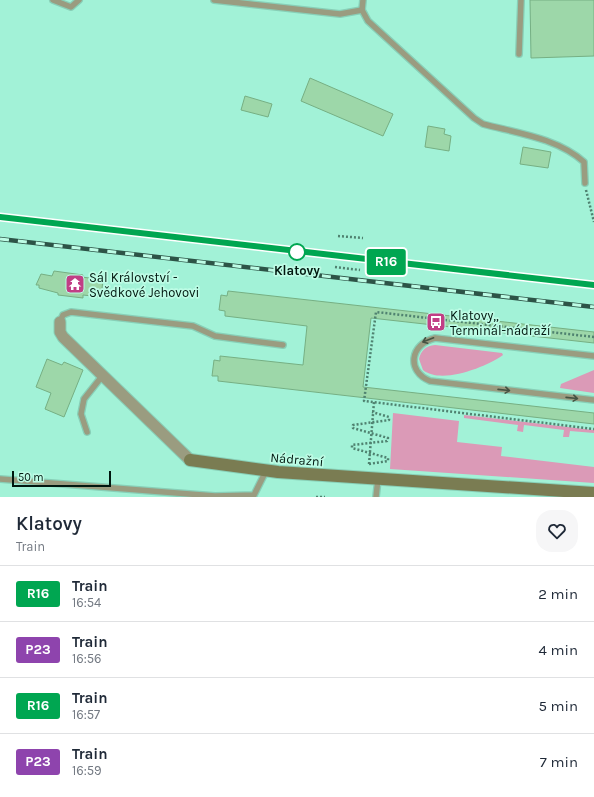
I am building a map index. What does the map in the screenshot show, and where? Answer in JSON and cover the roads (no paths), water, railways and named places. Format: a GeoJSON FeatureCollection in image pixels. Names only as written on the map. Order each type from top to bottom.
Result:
{"type":"FeatureCollection","features":[{"type":"Feature","properties":{"kind":"street","name":"Nádražní"},"geometry":{"type":"LineString","coordinates":[[60,322],[60,332],[63,337],[190,460],[266,470],[594,493]]}},
{"type":"Feature","properties":{"kind":"lane"},"geometry":{"type":"LineString","coordinates":[[53,0],[71,7],[80,0]]}},
{"type":"Feature","properties":{"kind":"lane"},"geometry":{"type":"LineString","coordinates":[[214,0],[340,14],[362,10]]}},
{"type":"Feature","properties":{"kind":"lane"},"geometry":{"type":"LineString","coordinates":[[363,0],[362,10],[368,21],[474,118],[483,124],[559,145],[573,152],[584,162],[585,182]]}},
{"type":"Feature","properties":{"kind":"lane"},"geometry":{"type":"LineString","coordinates":[[519,54],[521,0]]}},
{"type":"Feature","properties":{"kind":"lane"},"geometry":{"type":"LineString","coordinates":[[60,322],[63,315],[71,312],[193,326],[215,336],[282,345]]}},
{"type":"Feature","properties":{"kind":"lane"},"geometry":{"type":"LineString","coordinates":[[594,356],[435,338],[422,343],[415,352],[414,366],[420,376],[430,382],[594,400]]}},
{"type":"Feature","properties":{"kind":"lane"},"geometry":{"type":"LineString","coordinates":[[87,432],[81,414],[84,399],[103,375]]}},
{"type":"Feature","properties":{"kind":"lane"},"geometry":{"type":"LineString","coordinates":[[0,480],[223,496],[254,495],[266,470]]}},
{"type":"Feature","properties":{"kind":"lane"},"geometry":{"type":"LineString","coordinates":[[376,497],[378,479]]}},
{"type":"Feature","properties":{"kind":"lane"},"geometry":{"type":"LineString","coordinates":[[593,497],[594,493]]}},
{"type":"Feature","properties":{"kind":"railway"},"geometry":{"type":"LineString","coordinates":[[0,217],[594,285]]}},
{"type":"Feature","properties":{"kind":"railway"},"geometry":{"type":"LineString","coordinates":[[0,239],[594,307]]}},
{"type":"Feature","properties":{"kind":"train","name":"R16"},"geometry":{"type":"LineString","coordinates":[[0,217],[594,285]]}},
{"type":"Feature","properties":{"kind":"place","name":"Klatovy"},"geometry":{"type":"Point","coordinates":[297,252]}},
{"type":"Feature","properties":{"kind":"place","name":"Sál Království - Svědkové Jehovovi"},"geometry":{"type":"Point","coordinates":[75,284]}},
{"type":"Feature","properties":{"kind":"place","name":"Klatovy,, Terminál-nádraží"},"geometry":{"type":"Point","coordinates":[436,322]}}]}
